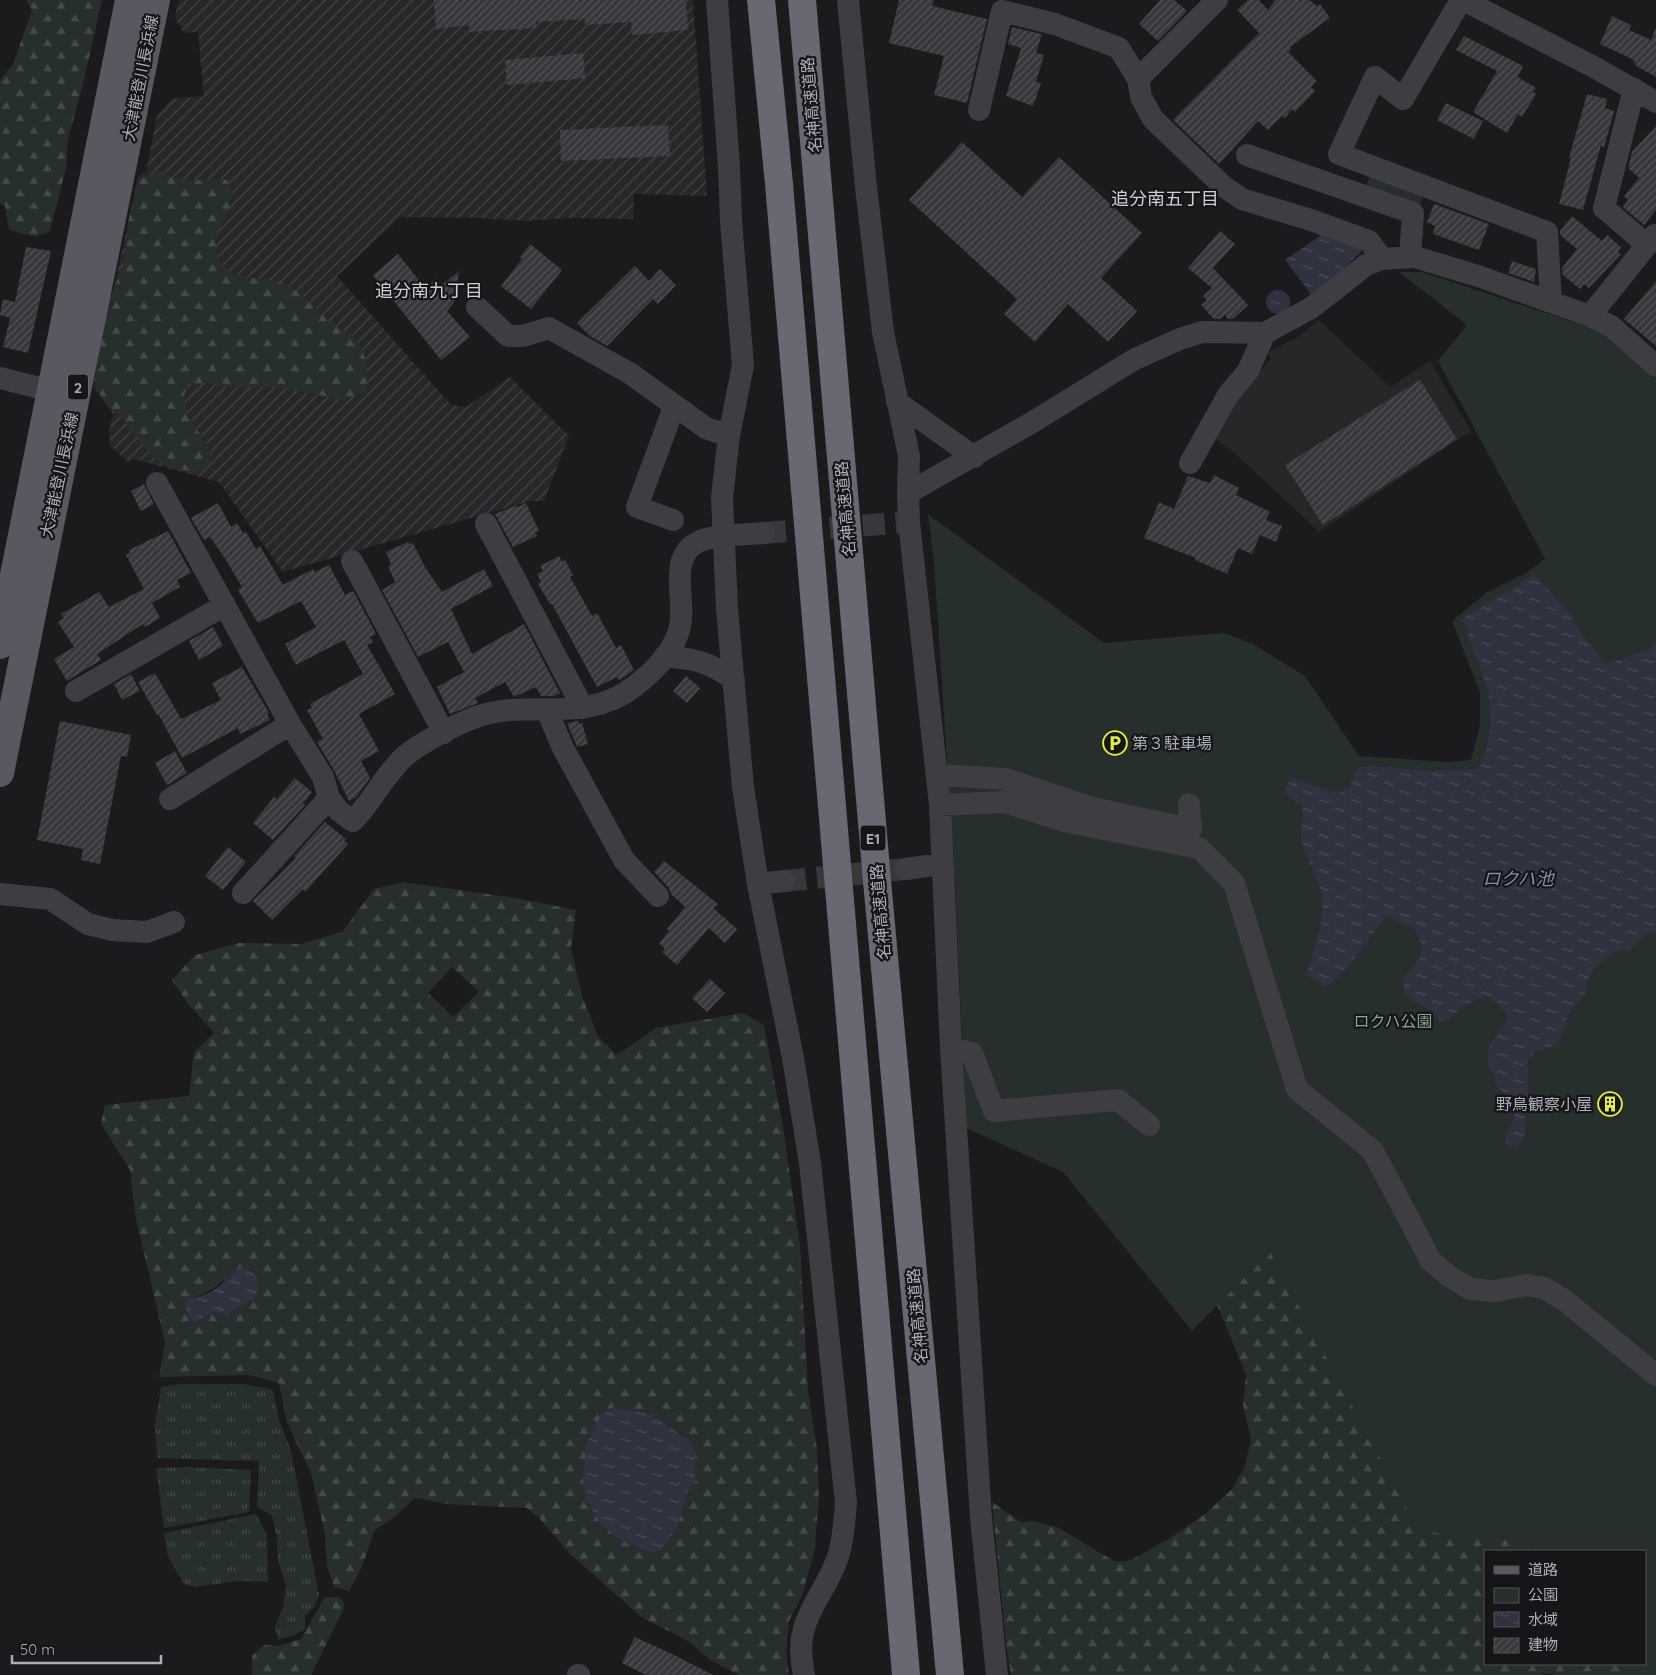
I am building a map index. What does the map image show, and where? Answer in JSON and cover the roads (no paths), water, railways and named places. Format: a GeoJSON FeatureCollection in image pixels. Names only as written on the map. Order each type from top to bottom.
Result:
{"type":"FeatureCollection","features":[{"type":"Feature","properties":{"kind":"highway"},"geometry":{"type":"LineString","coordinates":[[761,0],[906,1675]]}},
{"type":"Feature","properties":{"kind":"highway","name":"名神高速道路"},"geometry":{"type":"LineString","coordinates":[[802,0],[874,852],[950,1675]]}},
{"type":"Feature","properties":{"kind":"main road","name":"大津能登川長浜線"},"geometry":{"type":"LineString","coordinates":[[0,773],[12,613],[51,391],[129,0]]}},
{"type":"Feature","properties":{"kind":"main road","name":"大津能登川長浜線"},"geometry":{"type":"LineString","coordinates":[[0,646],[12,613],[156,0]]}},
{"type":"Feature","properties":{"kind":"street"},"geometry":{"type":"LineString","coordinates":[[717,0],[730,167],[731,221],[743,365],[729,436],[722,497],[727,609],[743,787],[758,884],[793,1058],[810,1163],[846,1503],[841,1542],[834,1567],[810,1610],[802,1632],[801,1660],[804,1675]]}},
{"type":"Feature","properties":{"kind":"street"},"geometry":{"type":"LineString","coordinates":[[848,0],[866,187],[883,332],[909,456],[910,531],[938,775],[951,1048],[981,1518],[997,1675]]}},
{"type":"Feature","properties":{"kind":"street"},"geometry":{"type":"LineString","coordinates":[[1138,79],[1217,0]]}},
{"type":"Feature","properties":{"kind":"street"},"geometry":{"type":"LineString","coordinates":[[1551,302],[1546,232],[1339,154],[1375,78],[1403,99],[1462,0],[1592,66],[1656,102]]}},
{"type":"Feature","properties":{"kind":"street"},"geometry":{"type":"LineString","coordinates":[[979,110],[1002,11],[1055,24],[1119,48],[1138,79],[1142,97],[1154,119],[1223,186],[1242,199],[1314,221],[1369,241],[1382,259]]}},
{"type":"Feature","properties":{"kind":"street"},"geometry":{"type":"LineString","coordinates":[[1590,316],[1651,240],[1604,208],[1634,89]]}},
{"type":"Feature","properties":{"kind":"street"},"geometry":{"type":"LineString","coordinates":[[1247,155],[1413,213],[1410,257]]}},
{"type":"Feature","properties":{"kind":"street"},"geometry":{"type":"LineString","coordinates":[[908,493],[974,457],[1113,371],[1180,339],[1202,332],[1265,333],[1310,308],[1366,265],[1382,259],[1410,257],[1444,265],[1590,316],[1611,326],[1656,366]]}},
{"type":"Feature","properties":{"kind":"street"},"geometry":{"type":"LineString","coordinates":[[477,307],[508,336],[523,336],[549,328],[631,374],[674,407],[706,428],[729,436]]}},
{"type":"Feature","properties":{"kind":"street"},"geometry":{"type":"LineString","coordinates":[[1190,463],[1228,395],[1248,371],[1265,333]]}},
{"type":"Feature","properties":{"kind":"street"},"geometry":{"type":"LineString","coordinates":[[0,378],[51,391]]}},
{"type":"Feature","properties":{"kind":"street"},"geometry":{"type":"LineString","coordinates":[[897,402],[974,457]]}},
{"type":"Feature","properties":{"kind":"street"},"geometry":{"type":"LineString","coordinates":[[673,520],[637,507],[674,407]]}},
{"type":"Feature","properties":{"kind":"street"},"geometry":{"type":"LineString","coordinates":[[157,483],[290,724],[323,777],[329,798],[339,811],[353,821],[405,756],[471,719],[513,710],[582,708],[612,701],[640,681],[674,644],[682,622],[679,569],[683,555],[701,540],[764,533]]}},
{"type":"Feature","properties":{"kind":"street"},"geometry":{"type":"LineString","coordinates":[[486,524],[582,708]]}},
{"type":"Feature","properties":{"kind":"street"},"geometry":{"type":"LineString","coordinates":[[352,561],[444,733]]}},
{"type":"Feature","properties":{"kind":"street"},"geometry":{"type":"LineString","coordinates":[[76,691],[225,605]]}},
{"type":"Feature","properties":{"kind":"street"},"geometry":{"type":"LineString","coordinates":[[664,657],[684,657],[705,662],[734,680]]}},
{"type":"Feature","properties":{"kind":"street"},"geometry":{"type":"LineString","coordinates":[[547,710],[562,746],[624,860],[658,896]]}},
{"type":"Feature","properties":{"kind":"street"},"geometry":{"type":"LineString","coordinates":[[170,799],[290,724]]}},
{"type":"Feature","properties":{"kind":"street"},"geometry":{"type":"LineString","coordinates":[[938,775],[1006,779],[1092,808],[1191,829],[1189,804]]}},
{"type":"Feature","properties":{"kind":"street"},"geometry":{"type":"LineString","coordinates":[[243,893],[329,798]]}},
{"type":"Feature","properties":{"kind":"street"},"geometry":{"type":"LineString","coordinates":[[940,805],[1005,802],[1064,821],[1199,848],[1234,883],[1297,1089],[1373,1151],[1431,1261],[1448,1276],[1470,1289],[1495,1291],[1526,1286],[1544,1288],[1564,1300],[1656,1375]]}},
{"type":"Feature","properties":{"kind":"street"},"geometry":{"type":"LineString","coordinates":[[906,869],[942,864]]}},
{"type":"Feature","properties":{"kind":"street"},"geometry":{"type":"LineString","coordinates":[[758,884],[784,881]]}},
{"type":"Feature","properties":{"kind":"street"},"geometry":{"type":"LineString","coordinates":[[0,894],[50,900],[88,924],[112,930],[146,932],[174,922]]}},
{"type":"Feature","properties":{"kind":"street"},"geometry":{"type":"LineString","coordinates":[[951,1048],[972,1053],[994,1111],[1118,1100],[1149,1125]]}},
{"type":"Feature","properties":{"kind":"water"},"geometry":{"type":"Polygon","coordinates":[[[1324,233],[1354,243],[1362,251],[1313,297],[1285,260],[1324,233]]]}},
{"type":"Feature","properties":{"kind":"water"},"geometry":{"type":"Polygon","coordinates":[[[1278,290],[1283,291],[1289,297],[1289,307],[1283,313],[1278,314],[1273,313],[1267,307],[1266,302],[1267,297],[1273,291],[1278,290]]]}},
{"type":"Feature","properties":{"kind":"water","name":"ロクハ池"},"geometry":{"type":"Polygon","coordinates":[[[1535,575],[1570,614],[1584,637],[1606,664],[1650,649],[1656,641],[1656,932],[1649,933],[1628,950],[1619,950],[1598,963],[1587,980],[1586,993],[1568,1015],[1563,1032],[1556,1045],[1536,1051],[1528,1059],[1528,1104],[1524,1121],[1524,1140],[1517,1147],[1511,1148],[1506,1144],[1506,1139],[1514,1118],[1513,1103],[1496,1084],[1488,1057],[1491,1044],[1509,1018],[1498,1004],[1486,995],[1465,1005],[1448,1020],[1439,1021],[1435,1014],[1405,995],[1403,980],[1420,957],[1422,946],[1415,930],[1387,915],[1347,968],[1326,987],[1306,975],[1319,932],[1322,899],[1302,841],[1301,805],[1287,796],[1285,789],[1288,783],[1294,779],[1338,793],[1349,787],[1356,771],[1361,767],[1372,766],[1432,771],[1478,769],[1487,748],[1489,736],[1489,700],[1482,671],[1469,639],[1467,626],[1460,620],[1535,575]]]}},
{"type":"Feature","properties":{"kind":"water"},"geometry":{"type":"Polygon","coordinates":[[[242,1267],[251,1271],[258,1279],[257,1296],[229,1315],[213,1312],[195,1323],[189,1319],[185,1305],[188,1299],[211,1292],[242,1267]]]}},
{"type":"Feature","properties":{"kind":"water"},"geometry":{"type":"Polygon","coordinates":[[[614,1407],[623,1410],[645,1412],[655,1417],[692,1443],[694,1448],[696,1481],[689,1490],[677,1528],[661,1551],[651,1553],[620,1540],[600,1523],[586,1499],[583,1482],[586,1445],[601,1415],[614,1407]]]}},
{"type":"Feature","properties":{"kind":"tunnel"},"geometry":{"type":"LineString","coordinates":[[764,533],[909,522]]}},
{"type":"Feature","properties":{"kind":"tunnel"},"geometry":{"type":"LineString","coordinates":[[784,881],[906,869]]}},
{"type":"Feature","properties":{"kind":"place","name":"第３駐車場"},"geometry":{"type":"Point","coordinates":[1115,743]}},
{"type":"Feature","properties":{"kind":"place","name":"野鳥観察小屋"},"geometry":{"type":"Point","coordinates":[1610,1104]}},
{"type":"Feature","properties":{"kind":"district","name":"追分南五丁目"},"geometry":{"type":"Point","coordinates":[1165,198]}},
{"type":"Feature","properties":{"kind":"district","name":"追分南九丁目"},"geometry":{"type":"Point","coordinates":[429,290]}},
{"type":"Feature","properties":{"kind":"park label","name":"ロクハ公園"},"geometry":{"type":"Point","coordinates":[1393,1021]}}]}
